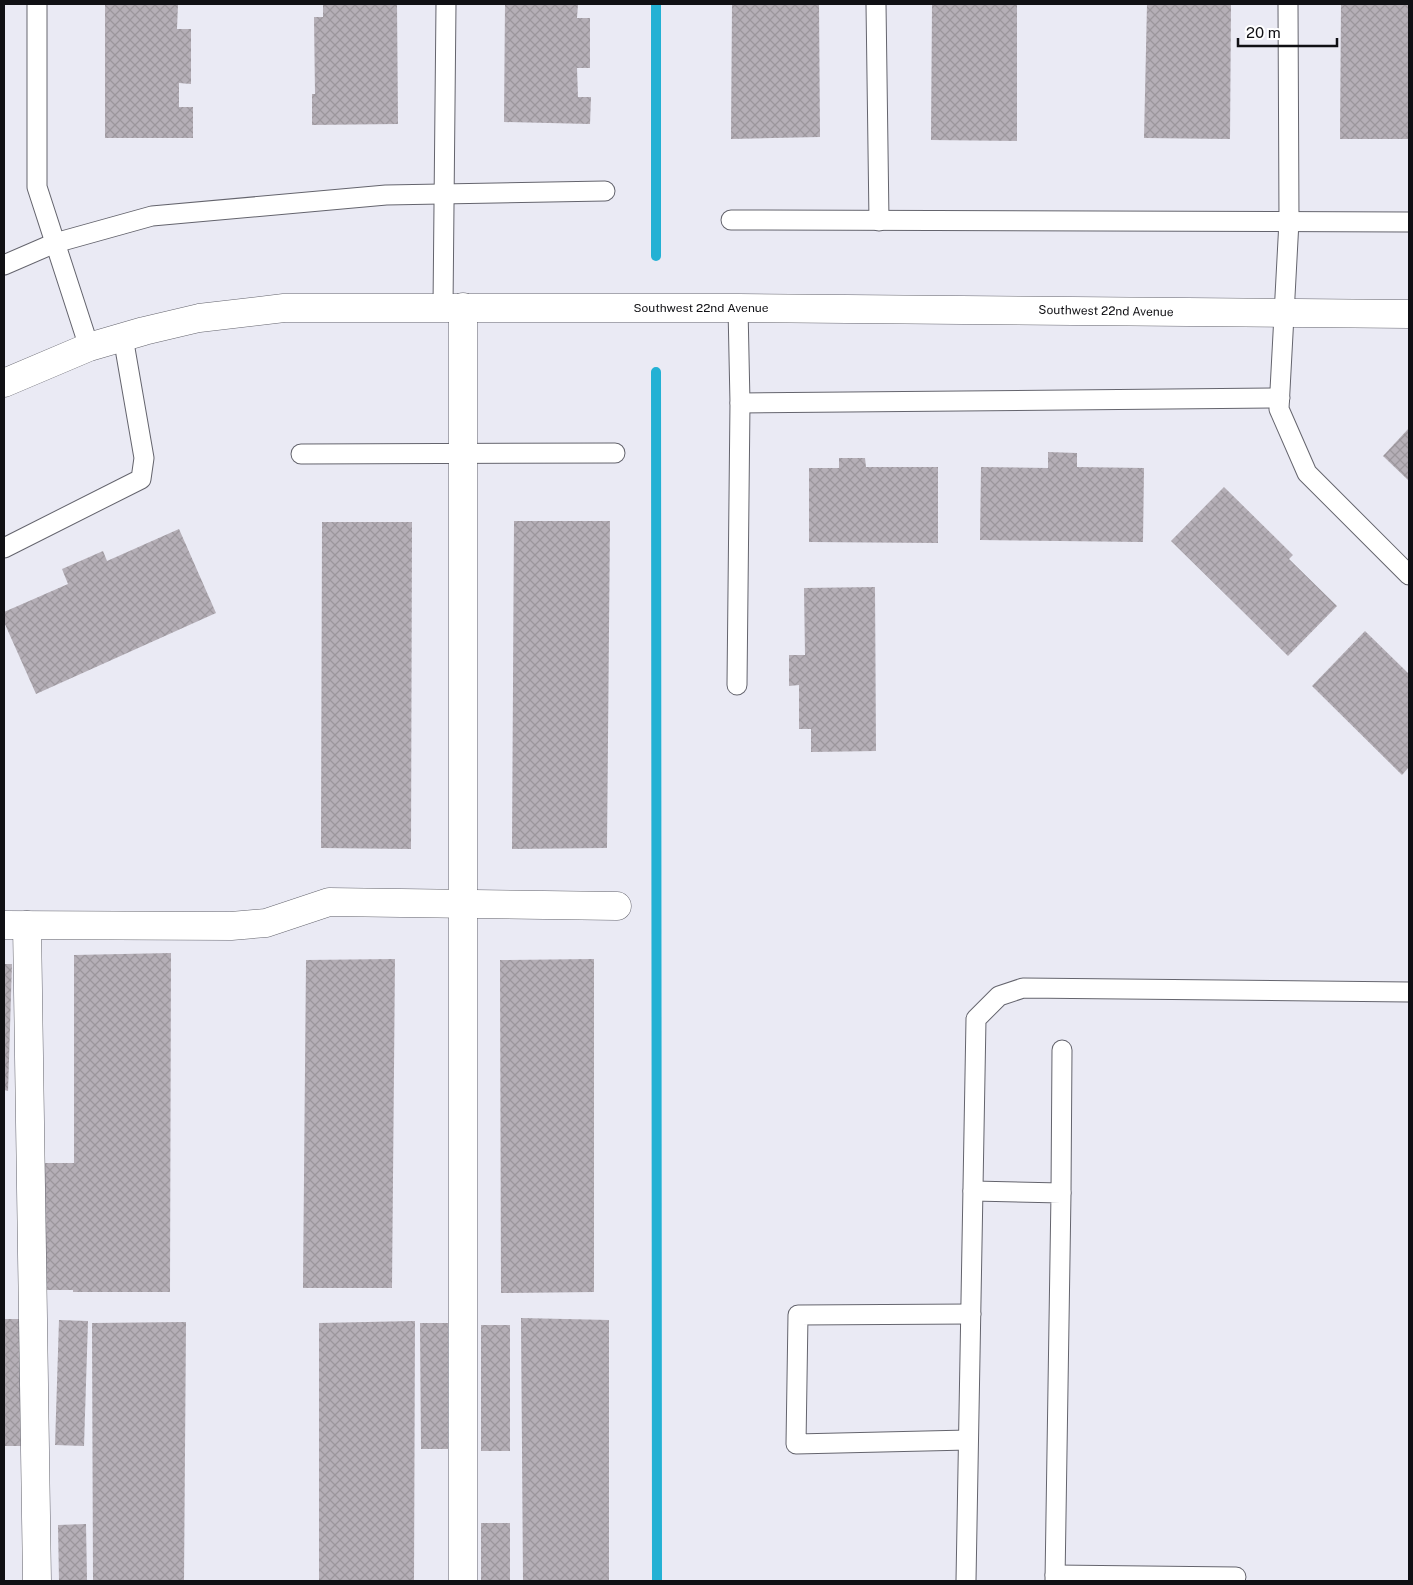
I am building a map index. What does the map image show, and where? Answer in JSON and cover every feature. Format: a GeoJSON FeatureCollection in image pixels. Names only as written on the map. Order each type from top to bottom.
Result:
{"type":"FeatureCollection","features":[{"type":"Feature","properties":{"kind":"street"},"geometry":{"type":"LineString","coordinates":[[453,307],[462,453],[463,1581]]}},
{"type":"Feature","properties":{"kind":"street","name":"Southwest 22nd Avenue"},"geometry":{"type":"LineString","coordinates":[[4,382],[89,347],[123,337],[199,318],[284,308],[738,308],[1409,314]]}},
{"type":"Feature","properties":{"kind":"street"},"geometry":{"type":"LineString","coordinates":[[37,1581],[15,925],[231,926],[266,923],[329,902],[616,906]]}},
{"type":"Feature","properties":{"kind":"lane"},"geometry":{"type":"LineString","coordinates":[[37,4],[37,187],[89,347]]}},
{"type":"Feature","properties":{"kind":"lane"},"geometry":{"type":"LineString","coordinates":[[446,4],[444,194],[453,307]]}},
{"type":"Feature","properties":{"kind":"lane"},"geometry":{"type":"LineString","coordinates":[[876,4],[879,221]]}},
{"type":"Feature","properties":{"kind":"lane"},"geometry":{"type":"LineString","coordinates":[[1288,4],[1289,222],[1279,408],[1307,473],[1409,575]]}},
{"type":"Feature","properties":{"kind":"lane"},"geometry":{"type":"LineString","coordinates":[[4,265],[55,243],[152,216],[386,195],[605,191]]}},
{"type":"Feature","properties":{"kind":"lane"},"geometry":{"type":"LineString","coordinates":[[731,220],[1409,222]]}},
{"type":"Feature","properties":{"kind":"lane"},"geometry":{"type":"LineString","coordinates":[[738,308],[740,403],[738,685]]}},
{"type":"Feature","properties":{"kind":"lane"},"geometry":{"type":"LineString","coordinates":[[4,548],[141,479],[144,458],[123,337]]}},
{"type":"Feature","properties":{"kind":"lane"},"geometry":{"type":"LineString","coordinates":[[740,403],[1280,398]]}},
{"type":"Feature","properties":{"kind":"lane"},"geometry":{"type":"LineString","coordinates":[[302,454],[614,453]]}},
{"type":"Feature","properties":{"kind":"lane"},"geometry":{"type":"LineString","coordinates":[[966,1581],[976,1019],[999,996],[1023,988],[1409,992]]}},
{"type":"Feature","properties":{"kind":"lane"},"geometry":{"type":"LineString","coordinates":[[1062,1050],[1055,1578],[1236,1577]]}},
{"type":"Feature","properties":{"kind":"lane"},"geometry":{"type":"LineString","coordinates":[[973,1191],[1061,1193]]}},
{"type":"Feature","properties":{"kind":"lane"},"geometry":{"type":"LineString","coordinates":[[968,1440],[796,1444],[798,1315],[971,1314]]}},
{"type":"Feature","properties":{"kind":"building"},"geometry":{"type":"Polygon","coordinates":[[[105,4],[178,4],[177,29],[191,29],[191,84],[179,83],[179,107],[193,107],[193,138],[105,138],[105,4]]]}},
{"type":"Feature","properties":{"kind":"building"},"geometry":{"type":"Polygon","coordinates":[[[323,4],[397,4],[398,124],[312,125],[312,94],[315,94],[314,17],[323,17],[323,4]]]}},
{"type":"Feature","properties":{"kind":"building"},"geometry":{"type":"Polygon","coordinates":[[[505,4],[578,4],[577,18],[590,18],[590,68],[577,68],[578,97],[591,97],[590,124],[504,122],[505,4]]]}},
{"type":"Feature","properties":{"kind":"building"},"geometry":{"type":"Polygon","coordinates":[[[732,4],[819,4],[820,137],[731,139],[732,4]]]}},
{"type":"Feature","properties":{"kind":"building"},"geometry":{"type":"Polygon","coordinates":[[[932,4],[1017,4],[1017,141],[931,140],[932,4]]]}},
{"type":"Feature","properties":{"kind":"building"},"geometry":{"type":"Polygon","coordinates":[[[1147,4],[1231,4],[1230,139],[1144,138],[1147,4]]]}},
{"type":"Feature","properties":{"kind":"building"},"geometry":{"type":"Polygon","coordinates":[[[1341,4],[1409,4],[1409,139],[1340,139],[1341,4]]]}},
{"type":"Feature","properties":{"kind":"building"},"geometry":{"type":"Polygon","coordinates":[[[1409,428],[1409,481],[1383,456],[1409,428]]]}},
{"type":"Feature","properties":{"kind":"building"},"geometry":{"type":"Polygon","coordinates":[[[1048,452],[1077,453],[1077,467],[1144,468],[1143,542],[980,540],[981,467],[1048,468],[1048,452]]]}},
{"type":"Feature","properties":{"kind":"building"},"geometry":{"type":"Polygon","coordinates":[[[839,458],[865,458],[866,467],[938,467],[938,543],[809,542],[809,468],[839,468],[839,458]]]}},
{"type":"Feature","properties":{"kind":"building"},"geometry":{"type":"Polygon","coordinates":[[[1224,487],[1293,555],[1289,559],[1337,606],[1288,656],[1171,541],[1224,487]]]}},
{"type":"Feature","properties":{"kind":"building"},"geometry":{"type":"Polygon","coordinates":[[[514,521],[610,521],[607,848],[512,849],[514,521]]]}},
{"type":"Feature","properties":{"kind":"building"},"geometry":{"type":"Polygon","coordinates":[[[322,522],[412,522],[411,849],[321,848],[322,522]]]}},
{"type":"Feature","properties":{"kind":"building"},"geometry":{"type":"Polygon","coordinates":[[[179,529],[216,613],[36,694],[4,622],[4,612],[68,584],[62,569],[103,551],[107,561],[179,529]]]}},
{"type":"Feature","properties":{"kind":"building"},"geometry":{"type":"Polygon","coordinates":[[[875,587],[876,751],[811,752],[811,729],[799,729],[799,685],[789,686],[789,655],[805,655],[804,588],[875,587]]]}},
{"type":"Feature","properties":{"kind":"building"},"geometry":{"type":"Polygon","coordinates":[[[1365,631],[1409,674],[1409,767],[1402,775],[1312,686],[1365,631]]]}},
{"type":"Feature","properties":{"kind":"building"},"geometry":{"type":"Polygon","coordinates":[[[171,953],[170,1292],[73,1292],[73,1290],[44,1290],[45,1163],[74,1163],[74,955],[171,953]]]}},
{"type":"Feature","properties":{"kind":"building"},"geometry":{"type":"Polygon","coordinates":[[[395,959],[392,1288],[303,1288],[306,960],[395,959]]]}},
{"type":"Feature","properties":{"kind":"building"},"geometry":{"type":"Polygon","coordinates":[[[594,959],[594,1292],[501,1293],[500,960],[594,959]]]}},
{"type":"Feature","properties":{"kind":"building"},"geometry":{"type":"Polygon","coordinates":[[[4,964],[12,964],[8,1091],[4,1090],[4,964]]]}},
{"type":"Feature","properties":{"kind":"building"},"geometry":{"type":"Polygon","coordinates":[[[521,1318],[609,1320],[609,1581],[523,1581],[521,1318]]]}},
{"type":"Feature","properties":{"kind":"building"},"geometry":{"type":"Polygon","coordinates":[[[4,1319],[26,1319],[25,1446],[4,1446],[4,1319]]]}},
{"type":"Feature","properties":{"kind":"building"},"geometry":{"type":"Polygon","coordinates":[[[59,1320],[88,1321],[84,1446],[55,1445],[59,1320]]]}},
{"type":"Feature","properties":{"kind":"building"},"geometry":{"type":"Polygon","coordinates":[[[415,1321],[414,1581],[319,1581],[319,1323],[415,1321]]]}},
{"type":"Feature","properties":{"kind":"building"},"geometry":{"type":"Polygon","coordinates":[[[186,1322],[184,1581],[93,1581],[92,1323],[186,1322]]]}},
{"type":"Feature","properties":{"kind":"building"},"geometry":{"type":"Polygon","coordinates":[[[420,1323],[448,1323],[448,1449],[421,1449],[420,1323]]]}},
{"type":"Feature","properties":{"kind":"building"},"geometry":{"type":"Polygon","coordinates":[[[481,1325],[510,1325],[510,1451],[481,1451],[481,1325]]]}},
{"type":"Feature","properties":{"kind":"building"},"geometry":{"type":"Polygon","coordinates":[[[481,1523],[510,1523],[510,1581],[481,1581],[481,1523]]]}},
{"type":"Feature","properties":{"kind":"building"},"geometry":{"type":"Polygon","coordinates":[[[86,1524],[87,1581],[59,1581],[58,1525],[86,1524]]]}},
{"type":"Feature","properties":{"kind":"waterway"},"geometry":{"type":"LineString","coordinates":[[656,4],[656,256]]}},
{"type":"Feature","properties":{"kind":"waterway"},"geometry":{"type":"LineString","coordinates":[[656,372],[657,1581]]}}]}
